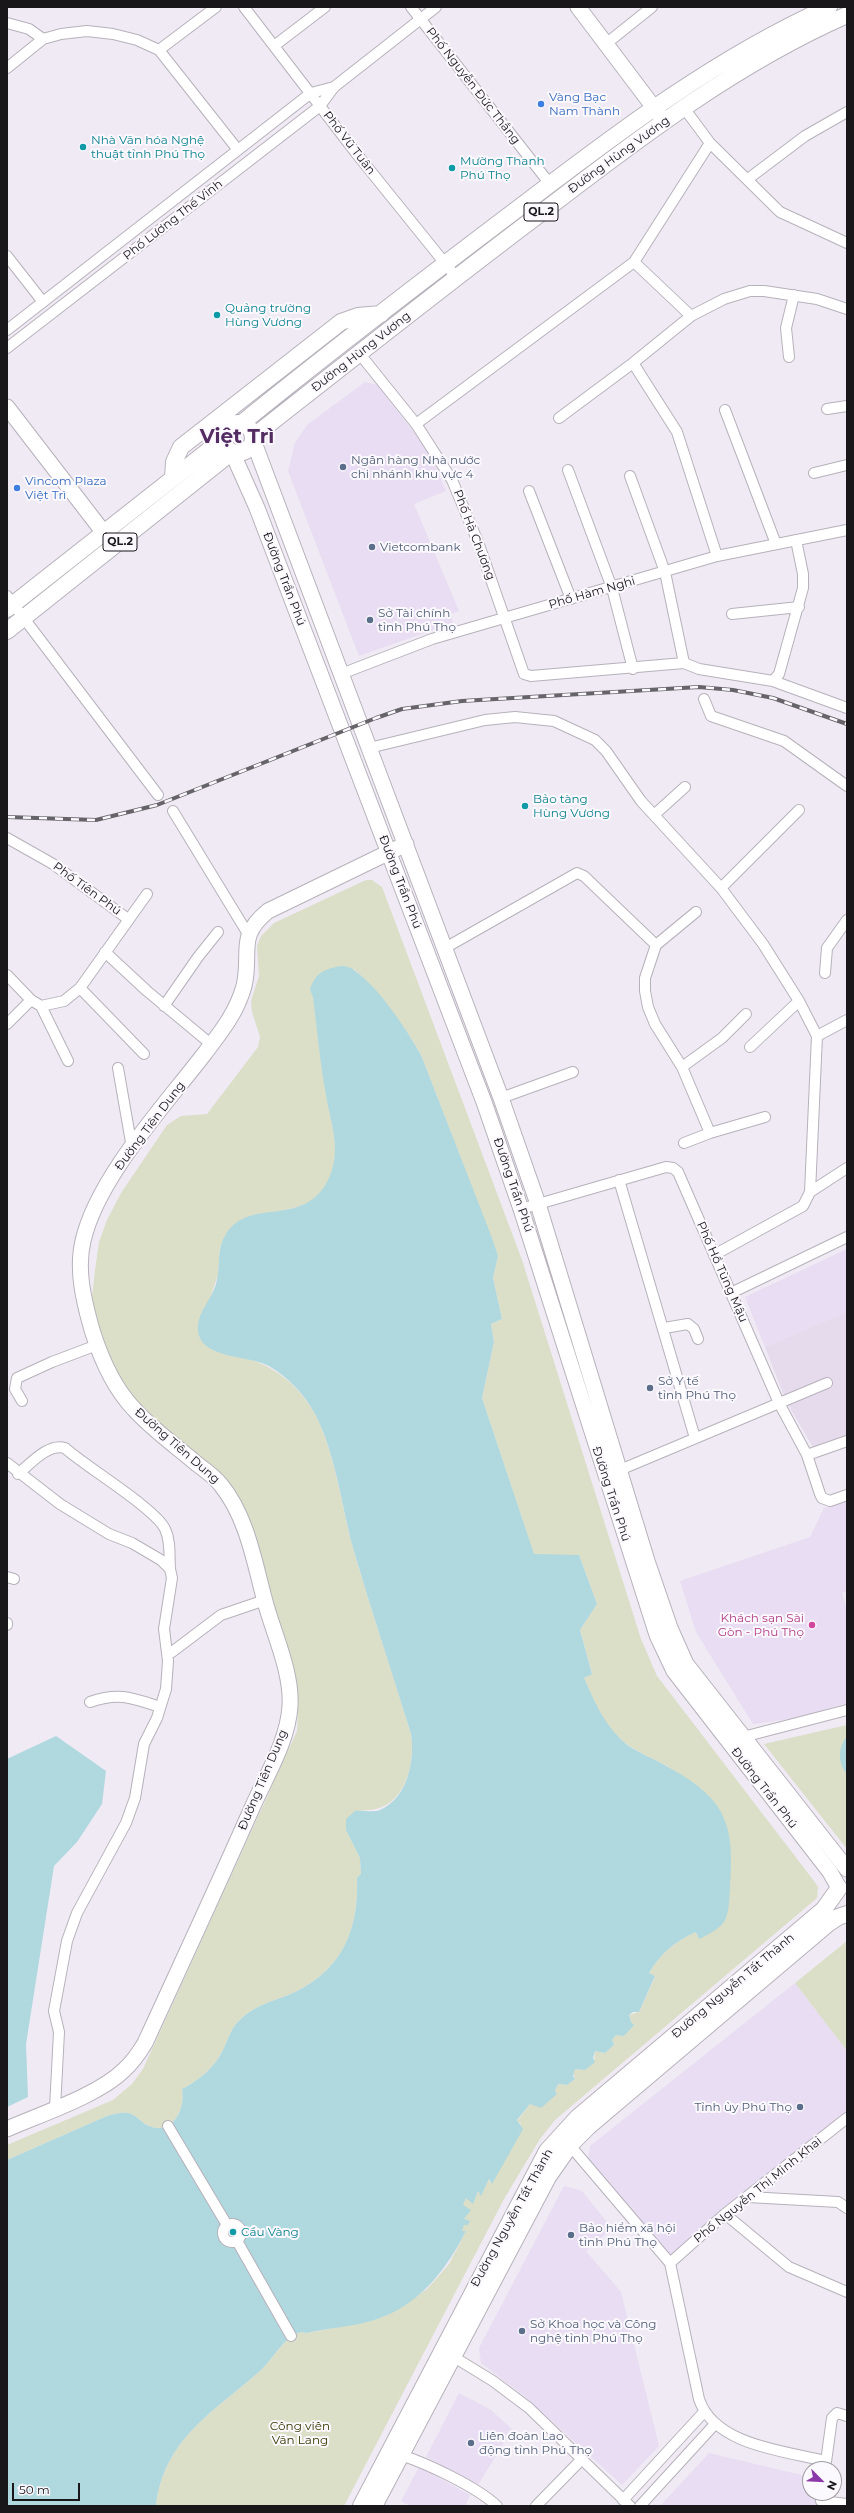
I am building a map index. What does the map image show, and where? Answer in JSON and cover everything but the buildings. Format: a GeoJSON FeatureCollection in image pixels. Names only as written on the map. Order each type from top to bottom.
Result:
{"type":"FeatureCollection","features":[{"type":"Feature","properties":{"kind":"main road"},"geometry":{"type":"LineString","coordinates":[[578,7],[607,43],[660,115]]}},
{"type":"Feature","properties":{"kind":"main road","name":"Đường Hùng Vương"},"geometry":{"type":"LineString","coordinates":[[254,438],[660,115],[757,43],[829,7]]}},
{"type":"Feature","properties":{"kind":"main road","name":"Đường Hùng Vương"},"geometry":{"type":"LineString","coordinates":[[242,423],[446,263],[550,184],[660,115],[684,108],[763,56],[847,15]]}},
{"type":"Feature","properties":{"kind":"main road"},"geometry":{"type":"LineString","coordinates":[[172,478],[174,462],[181,447],[246,395],[341,322],[358,316],[381,314]]}},
{"type":"Feature","properties":{"kind":"main road"},"geometry":{"type":"LineString","coordinates":[[7,408],[104,533]]}},
{"type":"Feature","properties":{"kind":"main road"},"geometry":{"type":"LineString","coordinates":[[242,423],[250,428],[254,438]]}},
{"type":"Feature","properties":{"kind":"main road","name":"QL.2"},"geometry":{"type":"LineString","coordinates":[[9,603],[104,533],[223,439],[228,426],[242,423]]}},
{"type":"Feature","properties":{"kind":"main road","name":"QL.2"},"geometry":{"type":"LineString","coordinates":[[7,631],[232,452],[246,451],[254,438]]}},
{"type":"Feature","properties":{"kind":"main road","name":"Đường Trần Phú"},"geometry":{"type":"LineString","coordinates":[[254,438],[341,674],[501,1098],[538,1204],[647,1561],[673,1654],[674,1671],[830,1872],[843,1884]]}},
{"type":"Feature","properties":{"kind":"main road"},"geometry":{"type":"LineString","coordinates":[[223,439],[226,447],[232,452]]}},
{"type":"Feature","properties":{"kind":"main road","name":"Đường Trần Phú"},"geometry":{"type":"LineString","coordinates":[[232,452],[257,508],[484,1102],[521,1209],[657,1635],[673,1654],[686,1664],[847,1869]]}},
{"type":"Feature","properties":{"kind":"main road"},"geometry":{"type":"LineString","coordinates":[[248,934],[258,919],[268,911],[406,844]]}},
{"type":"Feature","properties":{"kind":"main road","name":"Đường Tiên Dung"},"geometry":{"type":"LineString","coordinates":[[7,2129],[55,2108],[110,2081],[135,2058],[145,2043],[284,1734],[290,1705],[290,1691],[246,1533],[228,1495],[220,1484],[164,1438],[123,1397],[113,1382],[97,1345],[82,1288],[81,1254],[83,1239],[102,1194],[132,1148],[231,1018],[244,986],[248,934]]}},
{"type":"Feature","properties":{"kind":"main road"},"geometry":{"type":"LineString","coordinates":[[843,1884],[839,1901],[847,1913]]}},
{"type":"Feature","properties":{"kind":"main road","name":"Đường Nguyễn Tất Thành"},"geometry":{"type":"LineString","coordinates":[[374,2506],[401,2455],[536,2170],[565,2140],[578,2117],[824,1909],[843,1884]]}},
{"type":"Feature","properties":{"kind":"main road","name":"Đường Nguyễn Tất Thành"},"geometry":{"type":"LineString","coordinates":[[565,2140],[588,2127],[829,1923],[847,1913]]}},
{"type":"Feature","properties":{"kind":"main road","name":"Đường Nguyễn Tất Thành"},"geometry":{"type":"LineString","coordinates":[[361,2506],[448,2353]]}},
{"type":"Feature","properties":{"kind":"street"},"geometry":{"type":"LineString","coordinates":[[159,50],[216,7]]}},
{"type":"Feature","properties":{"kind":"street","name":"Phố Vũ Tuân"},"geometry":{"type":"LineString","coordinates":[[244,7],[320,106],[456,276]]}},
{"type":"Feature","properties":{"kind":"street"},"geometry":{"type":"LineString","coordinates":[[274,46],[325,7]]}},
{"type":"Feature","properties":{"kind":"street","name":"Phố Nguyễn Đức Thắng"},"geometry":{"type":"LineString","coordinates":[[411,7],[550,184]]}},
{"type":"Feature","properties":{"kind":"street","name":"Phố Lương Thế Vinh"},"geometry":{"type":"LineString","coordinates":[[7,348],[320,106],[334,86],[436,7]]}},
{"type":"Feature","properties":{"kind":"street"},"geometry":{"type":"LineString","coordinates":[[607,43],[652,7]]}},
{"type":"Feature","properties":{"kind":"street"},"geometry":{"type":"LineString","coordinates":[[7,23],[29,29],[43,39]]}},
{"type":"Feature","properties":{"kind":"street"},"geometry":{"type":"LineString","coordinates":[[7,68],[43,39],[61,34],[93,32],[137,40],[159,50],[238,150]]}},
{"type":"Feature","properties":{"kind":"street","name":"Phố Lương Thế Vinh"},"geometry":{"type":"LineString","coordinates":[[7,330],[311,93],[334,86]]}},
{"type":"Feature","properties":{"kind":"street"},"geometry":{"type":"LineString","coordinates":[[684,108],[710,144],[748,179],[780,212],[847,243]]}},
{"type":"Feature","properties":{"kind":"street"},"geometry":{"type":"LineString","coordinates":[[748,179],[805,136],[847,112]]}},
{"type":"Feature","properties":{"kind":"street"},"geometry":{"type":"LineString","coordinates":[[416,424],[634,262],[710,144]]}},
{"type":"Feature","properties":{"kind":"street"},"geometry":{"type":"LineString","coordinates":[[141,226],[150,238]]}},
{"type":"Feature","properties":{"kind":"street"},"geometry":{"type":"LineString","coordinates":[[7,256],[43,302]]}},
{"type":"Feature","properties":{"kind":"street"},"geometry":{"type":"LineString","coordinates":[[634,262],[691,316]]}},
{"type":"Feature","properties":{"kind":"street"},"geometry":{"type":"LineString","coordinates":[[559,418],[633,364],[691,316],[724,299],[750,291],[794,295],[829,302],[847,309]]}},
{"type":"Feature","properties":{"kind":"street"},"geometry":{"type":"LineString","coordinates":[[789,357],[786,328],[794,295]]}},
{"type":"Feature","properties":{"kind":"street","name":"Phố Hà Chương"},"geometry":{"type":"LineString","coordinates":[[359,354],[416,424],[452,480],[506,619],[522,672],[531,676],[634,669]]}},
{"type":"Feature","properties":{"kind":"street"},"geometry":{"type":"LineString","coordinates":[[633,364],[677,432],[717,556]]}},
{"type":"Feature","properties":{"kind":"street"},"geometry":{"type":"LineString","coordinates":[[827,409],[847,406]]}},
{"type":"Feature","properties":{"kind":"street"},"geometry":{"type":"LineString","coordinates":[[725,410],[776,544]]}},
{"type":"Feature","properties":{"kind":"street"},"geometry":{"type":"LineString","coordinates":[[814,473],[847,465]]}},
{"type":"Feature","properties":{"kind":"street"},"geometry":{"type":"LineString","coordinates":[[568,470],[612,588],[634,669],[684,663],[699,669],[773,681],[847,708]]}},
{"type":"Feature","properties":{"kind":"street"},"geometry":{"type":"LineString","coordinates":[[630,476],[665,572],[684,663]]}},
{"type":"Feature","properties":{"kind":"street"},"geometry":{"type":"LineString","coordinates":[[529,491],[571,599]]}},
{"type":"Feature","properties":{"kind":"street","name":"Phố Hàm Nghi"},"geometry":{"type":"LineString","coordinates":[[341,674],[432,639],[506,619],[717,556],[847,530]]}},
{"type":"Feature","properties":{"kind":"street"},"geometry":{"type":"LineString","coordinates":[[773,681],[779,674],[798,608],[804,581],[796,540]]}},
{"type":"Feature","properties":{"kind":"street"},"geometry":{"type":"LineString","coordinates":[[9,603],[24,618],[158,795]]}},
{"type":"Feature","properties":{"kind":"street"},"geometry":{"type":"LineString","coordinates":[[732,614],[798,608]]}},
{"type":"Feature","properties":{"kind":"street"},"geometry":{"type":"LineString","coordinates":[[704,699],[711,716],[780,739],[847,786]]}},
{"type":"Feature","properties":{"kind":"street"},"geometry":{"type":"LineString","coordinates":[[369,748],[485,720],[515,717],[554,721],[595,740],[617,764],[642,801],[721,888],[763,944],[799,1001],[817,1036],[810,1192],[808,1200],[803,1206],[714,1254]]}},
{"type":"Feature","properties":{"kind":"street"},"geometry":{"type":"LineString","coordinates":[[654,815],[685,787]]}},
{"type":"Feature","properties":{"kind":"street"},"geometry":{"type":"LineString","coordinates":[[721,888],[799,810]]}},
{"type":"Feature","properties":{"kind":"street"},"geometry":{"type":"LineString","coordinates":[[173,811],[248,934]]}},
{"type":"Feature","properties":{"kind":"street","name":"Phố Tiên Phú"},"geometry":{"type":"LineString","coordinates":[[7,838],[53,864],[128,919],[80,988],[64,1001],[41,1006]]}},
{"type":"Feature","properties":{"kind":"street"},"geometry":{"type":"LineString","coordinates":[[445,948],[577,873],[584,876],[656,945]]}},
{"type":"Feature","properties":{"kind":"street"},"geometry":{"type":"LineString","coordinates":[[128,919],[147,894]]}},
{"type":"Feature","properties":{"kind":"street"},"geometry":{"type":"LineString","coordinates":[[696,912],[656,945],[645,978],[648,1007],[658,1031],[682,1067],[710,1133]]}},
{"type":"Feature","properties":{"kind":"street"},"geometry":{"type":"LineString","coordinates":[[825,972],[827,948],[847,920]]}},
{"type":"Feature","properties":{"kind":"street"},"geometry":{"type":"LineString","coordinates":[[164,1006],[198,957],[218,932]]}},
{"type":"Feature","properties":{"kind":"street"},"geometry":{"type":"LineString","coordinates":[[105,952],[164,1006],[212,1044]]}},
{"type":"Feature","properties":{"kind":"street"},"geometry":{"type":"LineString","coordinates":[[7,975],[31,1000],[41,1006],[68,1061]]}},
{"type":"Feature","properties":{"kind":"street"},"geometry":{"type":"LineString","coordinates":[[80,988],[144,1054]]}},
{"type":"Feature","properties":{"kind":"street"},"geometry":{"type":"LineString","coordinates":[[7,1024],[31,1000]]}},
{"type":"Feature","properties":{"kind":"street"},"geometry":{"type":"LineString","coordinates":[[750,1047],[799,1001]]}},
{"type":"Feature","properties":{"kind":"street"},"geometry":{"type":"LineString","coordinates":[[682,1067],[722,1038],[746,1014]]}},
{"type":"Feature","properties":{"kind":"street"},"geometry":{"type":"LineString","coordinates":[[817,1036],[847,1020]]}},
{"type":"Feature","properties":{"kind":"street"},"geometry":{"type":"LineString","coordinates":[[118,1068],[132,1148]]}},
{"type":"Feature","properties":{"kind":"street"},"geometry":{"type":"LineString","coordinates":[[501,1098],[573,1072]]}},
{"type":"Feature","properties":{"kind":"street"},"geometry":{"type":"LineString","coordinates":[[684,1143],[710,1133],[765,1117]]}},
{"type":"Feature","properties":{"kind":"street","name":"Phố Hồ Tùng Mậu"},"geometry":{"type":"LineString","coordinates":[[521,1209],[666,1167],[673,1168],[678,1172],[779,1403],[807,1455],[822,1498],[830,1501],[847,1496]]}},
{"type":"Feature","properties":{"kind":"street"},"geometry":{"type":"LineString","coordinates":[[810,1192],[847,1168]]}},
{"type":"Feature","properties":{"kind":"street"},"geometry":{"type":"LineString","coordinates":[[619,1180],[696,1438]]}},
{"type":"Feature","properties":{"kind":"street"},"geometry":{"type":"LineString","coordinates":[[732,1293],[847,1237]]}},
{"type":"Feature","properties":{"kind":"street"},"geometry":{"type":"LineString","coordinates":[[664,1328],[688,1324],[694,1329],[698,1339]]}},
{"type":"Feature","properties":{"kind":"street"},"geometry":{"type":"LineString","coordinates":[[22,1402],[15,1389],[17,1378],[52,1362],[97,1345]]}},
{"type":"Feature","properties":{"kind":"street"},"geometry":{"type":"LineString","coordinates":[[606,1476],[827,1383]]}},
{"type":"Feature","properties":{"kind":"street"},"geometry":{"type":"LineString","coordinates":[[807,1455],[847,1441]]}},
{"type":"Feature","properties":{"kind":"street"},"geometry":{"type":"LineString","coordinates":[[18,1474],[50,1448],[58,1446],[65,1448],[154,1514],[165,1529],[169,1544],[170,1569],[172,1578],[164,1629],[167,1653],[167,1680],[160,1707],[144,1744],[135,1798],[126,1823],[77,1913],[67,1941],[54,2011],[59,2032],[55,2108]]}},
{"type":"Feature","properties":{"kind":"street"},"geometry":{"type":"LineString","coordinates":[[7,1463],[18,1474],[109,1534],[148,1551],[161,1560],[170,1569]]}},
{"type":"Feature","properties":{"kind":"street"},"geometry":{"type":"LineString","coordinates":[[167,1653],[172,1652],[221,1615],[265,1600]]}},
{"type":"Feature","properties":{"kind":"street"},"geometry":{"type":"LineString","coordinates":[[90,1702],[108,1696],[119,1695],[160,1707]]}},
{"type":"Feature","properties":{"kind":"street"},"geometry":{"type":"LineString","coordinates":[[727,1741],[847,1710]]}},
{"type":"Feature","properties":{"kind":"street","name":"Phố Nguyễn Thị Minh Khai"},"geometry":{"type":"LineString","coordinates":[[670,2263],[725,2214],[847,2118]]}},
{"type":"Feature","properties":{"kind":"street"},"geometry":{"type":"LineString","coordinates":[[168,2126],[227,2225],[233,2224],[239,2227],[240,2236],[237,2241],[291,2336]]}},
{"type":"Feature","properties":{"kind":"street"},"geometry":{"type":"LineString","coordinates":[[565,2140],[670,2263],[699,2399],[704,2412],[715,2424],[737,2438],[812,2461]]}},
{"type":"Feature","properties":{"kind":"street"},"geometry":{"type":"LineString","coordinates":[[748,2197],[838,2202],[847,2208]]}},
{"type":"Feature","properties":{"kind":"street"},"geometry":{"type":"LineString","coordinates":[[725,2214],[789,2267],[847,2292]]}},
{"type":"Feature","properties":{"kind":"street"},"geometry":{"type":"LineString","coordinates":[[448,2353],[493,2381],[529,2408],[627,2503],[704,2412]]}},
{"type":"Feature","properties":{"kind":"street"},"geometry":{"type":"LineString","coordinates":[[826,2461],[832,2418],[837,2413],[847,2416]]}},
{"type":"Feature","properties":{"kind":"street"},"geometry":{"type":"LineString","coordinates":[[640,2506],[715,2424]]}},
{"type":"Feature","properties":{"kind":"street"},"geometry":{"type":"LineString","coordinates":[[401,2455],[418,2461],[467,2487],[497,2506]]}},
{"type":"Feature","properties":{"kind":"street"},"geometry":{"type":"LineString","coordinates":[[536,2506],[581,2460]]}},
{"type":"Feature","properties":{"kind":"street"},"geometry":{"type":"LineString","coordinates":[[828,2501],[847,2504]]}},
{"type":"Feature","properties":{"kind":"shaded area"},"geometry":{"type":"Polygon","coordinates":[[[365,382],[377,385],[415,434],[432,458],[446,491],[414,504],[459,611],[451,614],[453,623],[359,656],[288,471],[295,443],[307,425],[365,382]]]}},
{"type":"Feature","properties":{"kind":"shaded area"},"geometry":{"type":"Polygon","coordinates":[[[847,1249],[847,1312],[765,1347],[745,1297],[847,1249]]]}},
{"type":"Feature","properties":{"kind":"shaded area"},"geometry":{"type":"Polygon","coordinates":[[[847,1312],[847,1436],[814,1449],[786,1401],[765,1347],[847,1312]]]}},
{"type":"Feature","properties":{"kind":"shaded area"},"geometry":{"type":"Polygon","coordinates":[[[847,1501],[847,1591],[842,1593],[847,1611],[847,1703],[797,1718],[753,1724],[696,1632],[680,1581],[810,1537],[824,1508],[847,1501]]]}},
{"type":"Feature","properties":{"kind":"shaded area"},"geometry":{"type":"Polygon","coordinates":[[[795,1983],[847,2051],[847,2110],[671,2257],[588,2159],[590,2146],[795,1983]]]}},
{"type":"Feature","properties":{"kind":"shaded area"},"geometry":{"type":"Polygon","coordinates":[[[564,2186],[582,2191],[612,2228],[586,2251],[621,2292],[659,2446],[622,2485],[523,2395],[481,2363],[479,2348],[564,2186]]]}},
{"type":"Feature","properties":{"kind":"shaded area"},"geometry":{"type":"Polygon","coordinates":[[[459,2393],[491,2410],[512,2429],[478,2485],[426,2457],[459,2393]]]}},
{"type":"Feature","properties":{"kind":"shaded area"},"geometry":{"type":"Polygon","coordinates":[[[709,2453],[802,2475],[802,2501],[817,2501],[816,2506],[660,2506],[709,2453]]]}},
{"type":"Feature","properties":{"kind":"shaded area"},"geometry":{"type":"Polygon","coordinates":[[[419,2467],[470,2495],[465,2506],[410,2506],[401,2501],[419,2467]]]}},
{"type":"Feature","properties":{"kind":"green space","name":"Công viên Văn Lang"},"geometry":{"type":"Polygon","coordinates":[[[366,880],[372,880],[382,887],[522,1260],[641,1639],[657,1676],[814,1881],[818,1887],[817,1898],[555,2120],[540,2139],[504,2199],[344,2506],[156,2506],[161,2482],[169,2461],[181,2443],[210,2413],[262,2369],[285,2342],[295,2334],[301,2332],[307,2333],[370,2321],[385,2316],[427,2289],[449,2264],[466,2231],[461,2231],[466,2214],[462,2205],[466,2198],[475,2198],[478,2191],[481,2195],[489,2179],[491,2183],[521,2124],[517,2121],[530,2104],[557,2094],[555,2091],[558,2084],[567,2085],[575,2079],[573,2072],[575,2069],[585,2070],[594,2062],[595,2051],[605,2053],[614,2045],[612,2040],[616,2035],[622,2034],[634,2025],[631,2023],[629,2015],[639,2012],[655,1977],[649,1973],[658,1959],[681,1939],[696,1932],[699,1939],[669,1767],[638,1751],[620,1739],[607,1724],[596,1706],[584,1678],[592,1673],[580,1630],[597,1604],[579,1555],[534,1555],[482,1398],[494,1342],[491,1324],[502,1319],[493,1278],[498,1256],[421,1055],[398,1020],[354,969],[310,990],[313,996],[326,1093],[336,1150],[333,1168],[327,1184],[317,1198],[301,1206],[273,1213],[220,1247],[218,1275],[209,1301],[234,1355],[247,1358],[270,1368],[291,1383],[308,1403],[322,1428],[332,1461],[353,1548],[411,1734],[412,1747],[409,1773],[404,1786],[397,1796],[388,1804],[376,1809],[362,1810],[346,1830],[360,1858],[361,1875],[357,1878],[355,1914],[351,1930],[345,1945],[336,1959],[325,1972],[312,1983],[253,2010],[235,2025],[217,2061],[201,2077],[182,2089],[183,2096],[180,2112],[171,2124],[165,2127],[157,2128],[146,2125],[128,2113],[115,2114],[107,2116],[7,2160],[7,2145],[113,2100],[132,2084],[143,2069],[297,1731],[298,1707],[281,1641],[238,1508],[126,1397],[97,1329],[92,1297],[99,1242],[107,1220],[121,1193],[167,1125],[181,1116],[207,1114],[258,1047],[260,1037],[252,1012],[251,1001],[259,976],[257,946],[261,936],[274,923],[366,880]]]}},
{"type":"Feature","properties":{"kind":"green space"},"geometry":{"type":"Polygon","coordinates":[[[847,1725],[847,1849],[764,1744],[847,1725]]]}},
{"type":"Feature","properties":{"kind":"green space"},"geometry":{"type":"Polygon","coordinates":[[[847,1941],[847,2051],[795,1983],[847,1941]]]}},
{"type":"Feature","properties":{"kind":"water"},"geometry":{"type":"Polygon","coordinates":[[[340,966],[353,969],[373,987],[400,1021],[421,1055],[492,1238],[498,1256],[493,1278],[502,1319],[491,1324],[494,1342],[482,1398],[534,1554],[579,1555],[597,1604],[580,1630],[592,1674],[584,1678],[606,1722],[626,1744],[688,1779],[703,1790],[723,1815],[731,1846],[729,1907],[725,1920],[716,1929],[699,1939],[696,1932],[681,1939],[658,1959],[649,1973],[655,1976],[639,2012],[633,2012],[629,2015],[631,2022],[634,2025],[624,2036],[616,2035],[612,2040],[614,2045],[605,2053],[595,2051],[593,2058],[595,2062],[585,2070],[575,2069],[573,2076],[575,2079],[567,2085],[558,2084],[555,2091],[557,2094],[541,2108],[530,2104],[517,2120],[523,2129],[492,2184],[489,2179],[481,2196],[478,2191],[473,2204],[466,2198],[463,2205],[471,2210],[464,2219],[470,2221],[468,2225],[464,2225],[462,2231],[466,2231],[458,2246],[439,2274],[416,2298],[387,2315],[371,2321],[307,2333],[301,2332],[295,2334],[285,2342],[262,2369],[210,2413],[181,2443],[169,2461],[161,2482],[156,2506],[7,2506],[7,2160],[107,2116],[115,2114],[131,2114],[146,2125],[157,2128],[165,2127],[171,2124],[180,2112],[183,2096],[182,2089],[201,2077],[212,2067],[221,2055],[231,2032],[238,2022],[247,2014],[266,2003],[295,1992],[312,1983],[325,1972],[336,1959],[345,1945],[351,1930],[355,1914],[357,1878],[361,1874],[360,1858],[346,1830],[346,1819],[355,1811],[377,1811],[390,1804],[403,1788],[408,1777],[412,1755],[411,1734],[353,1548],[333,1462],[322,1429],[306,1400],[283,1375],[260,1362],[213,1350],[205,1344],[199,1336],[198,1325],[201,1315],[216,1284],[222,1242],[235,1223],[248,1217],[263,1213],[295,1208],[310,1201],[322,1189],[332,1170],[335,1151],[334,1132],[322,1070],[313,997],[310,990],[314,980],[320,973],[340,966]]]}},
{"type":"Feature","properties":{"kind":"water"},"geometry":{"type":"Polygon","coordinates":[[[56,1736],[106,1771],[102,1804],[77,1842],[54,1866],[26,2044],[28,2097],[7,2107],[7,1759],[56,1736]]]}},
{"type":"Feature","properties":{"kind":"water"},"geometry":{"type":"Polygon","coordinates":[[[847,1736],[847,1774],[840,1760],[840,1750],[847,1736]]]}},
{"type":"Feature","properties":{"kind":"railway"},"geometry":{"type":"LineString","coordinates":[[7,817],[96,820],[157,805],[402,709],[462,701],[699,687],[733,690],[773,698],[847,724]]}},
{"type":"Feature","properties":{"kind":"place","name":"Vàng Bạc Nam Thành"},"geometry":{"type":"Point","coordinates":[541,104]}},
{"type":"Feature","properties":{"kind":"place","name":"Nhà Văn hóa Nghệ thuật tỉnh Phú Thọ"},"geometry":{"type":"Point","coordinates":[83,147]}},
{"type":"Feature","properties":{"kind":"place","name":"Mường Thanh Phú Thọ"},"geometry":{"type":"Point","coordinates":[452,168]}},
{"type":"Feature","properties":{"kind":"place","name":"Quảng trường Hùng Vương"},"geometry":{"type":"Point","coordinates":[217,315]}},
{"type":"Feature","properties":{"kind":"place","name":"Ngân hàng Nhà nước chi nhánh khu vực 4"},"geometry":{"type":"Point","coordinates":[343,467]}},
{"type":"Feature","properties":{"kind":"place","name":"Vincom Plaza Việt Trì"},"geometry":{"type":"Point","coordinates":[17,488]}},
{"type":"Feature","properties":{"kind":"place","name":"Vietcombank"},"geometry":{"type":"Point","coordinates":[372,547]}},
{"type":"Feature","properties":{"kind":"place","name":"Sở Tài chính tỉnh Phú Thọ"},"geometry":{"type":"Point","coordinates":[370,620]}},
{"type":"Feature","properties":{"kind":"place","name":"Bảo tàng Hùng Vương"},"geometry":{"type":"Point","coordinates":[525,806]}},
{"type":"Feature","properties":{"kind":"place","name":"Sở Y tế tỉnh Phú Thọ"},"geometry":{"type":"Point","coordinates":[650,1388]}},
{"type":"Feature","properties":{"kind":"place","name":"Khách sạn Sài Gòn - Phú Thọ"},"geometry":{"type":"Point","coordinates":[812,1625]}},
{"type":"Feature","properties":{"kind":"place","name":"Tỉnh ủy Phú Thọ"},"geometry":{"type":"Point","coordinates":[800,2107]}},
{"type":"Feature","properties":{"kind":"place","name":"Cầu Vàng"},"geometry":{"type":"Point","coordinates":[233,2232]}},
{"type":"Feature","properties":{"kind":"place","name":"Bảo hiểm xã hội tỉnh Phú Thọ"},"geometry":{"type":"Point","coordinates":[571,2235]}},
{"type":"Feature","properties":{"kind":"place","name":"Sở Khoa học và Công nghệ tỉnh Phú Thọ"},"geometry":{"type":"Point","coordinates":[522,2331]}},
{"type":"Feature","properties":{"kind":"place","name":"Liên đoàn Lao động tỉnh Phú Thọ"},"geometry":{"type":"Point","coordinates":[471,2443]}},
{"type":"Feature","properties":{"kind":"district","name":"Việt Trì"},"geometry":{"type":"Point","coordinates":[237,437]}}]}
